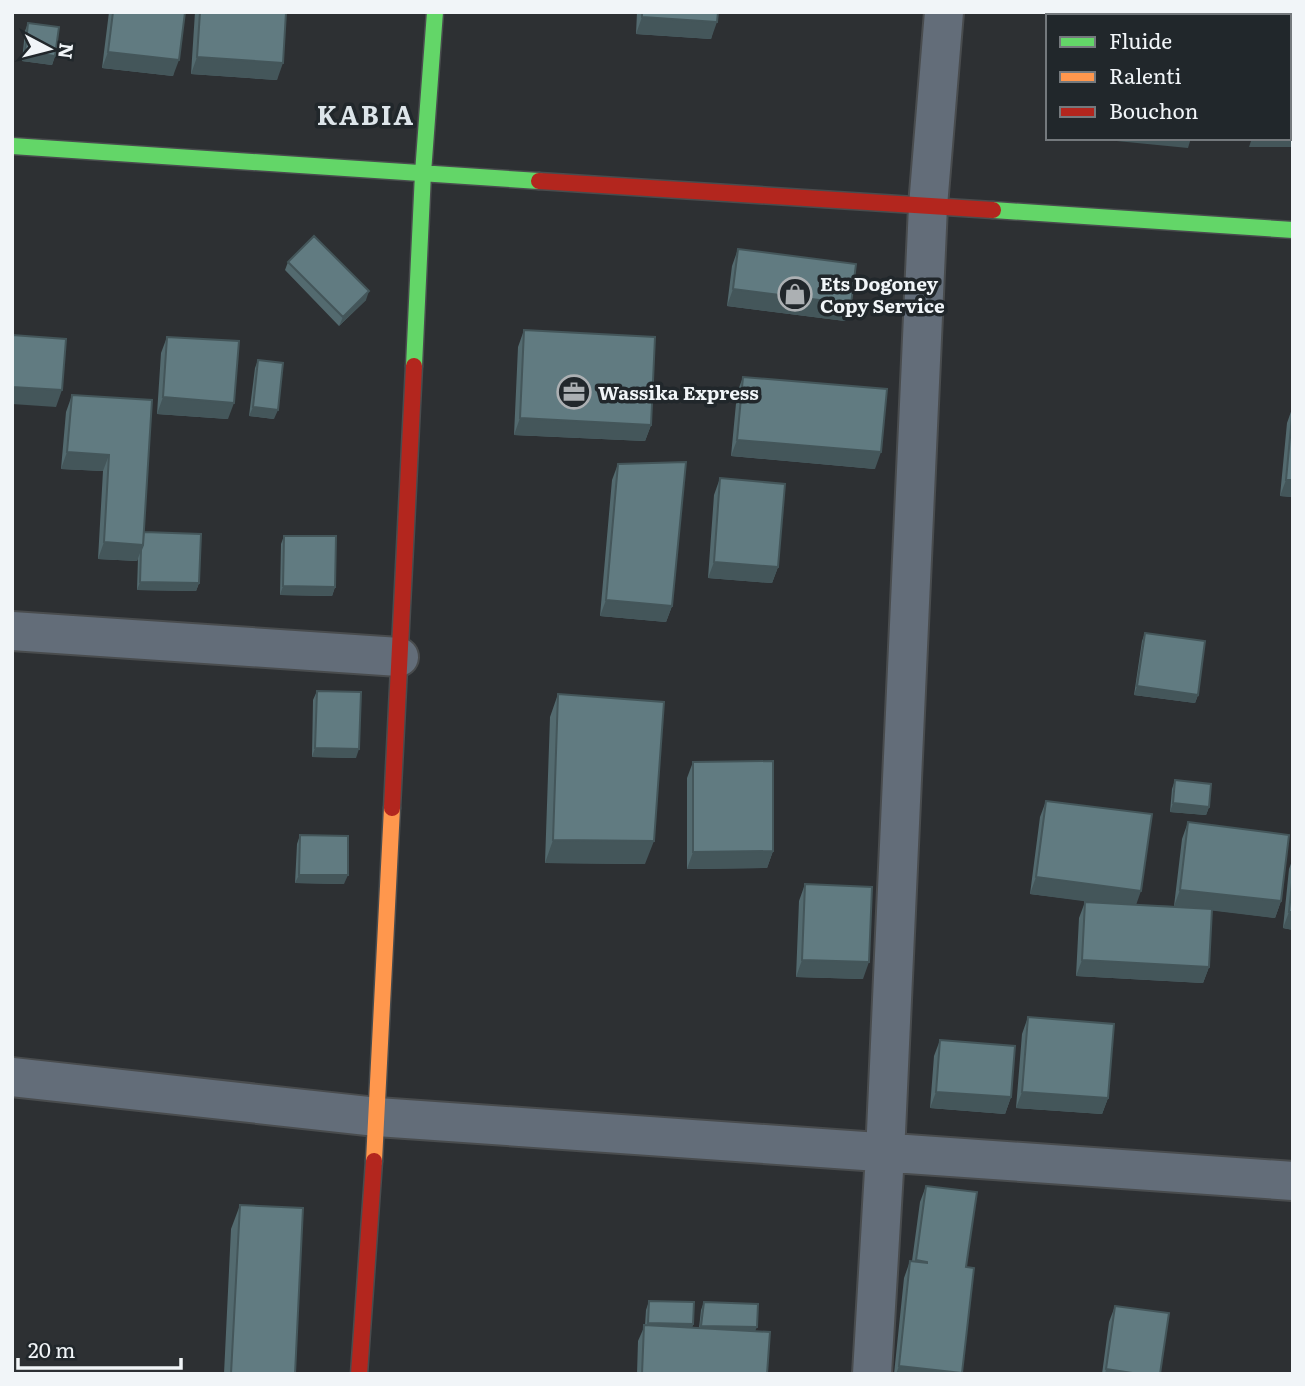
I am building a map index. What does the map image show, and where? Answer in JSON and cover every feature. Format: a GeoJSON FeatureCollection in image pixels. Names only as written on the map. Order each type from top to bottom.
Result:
{"type":"FeatureCollection","features":[{"type":"Feature","properties":{"kind":"street"},"geometry":{"type":"LineString","coordinates":[[359,1374],[377,1117],[423,173],[435,12]]}},
{"type":"Feature","properties":{"kind":"street"},"geometry":{"type":"LineString","coordinates":[[872,1374],[885,1154],[929,206],[944,12]]}},
{"type":"Feature","properties":{"kind":"street"},"geometry":{"type":"LineString","coordinates":[[12,146],[1293,230]]}},
{"type":"Feature","properties":{"kind":"street"},"geometry":{"type":"LineString","coordinates":[[12,631],[400,657]]}},
{"type":"Feature","properties":{"kind":"street"},"geometry":{"type":"LineString","coordinates":[[12,1077],[377,1117],[1293,1181]]}},
{"type":"Feature","properties":{"kind":"building"},"geometry":{"type":"Polygon","coordinates":[[[113,12],[185,12],[179,60],[108,52],[113,12]]]}},
{"type":"Feature","properties":{"kind":"building"},"geometry":{"type":"Polygon","coordinates":[[[200,12],[286,12],[283,63],[197,57],[200,12]]]}},
{"type":"Feature","properties":{"kind":"building"},"geometry":{"type":"Polygon","coordinates":[[[642,12],[718,12],[717,22],[642,17],[642,12]]]}},
{"type":"Feature","properties":{"kind":"building"},"geometry":{"type":"Polygon","coordinates":[[[28,23],[59,27],[55,56],[25,52],[28,23]]]}},
{"type":"Feature","properties":{"kind":"building"},"geometry":{"type":"Polygon","coordinates":[[[1291,83],[1293,83],[1291,138],[1291,83]]]}},
{"type":"Feature","properties":{"kind":"building"},"geometry":{"type":"Polygon","coordinates":[[[314,236],[369,291],[343,317],[288,262],[314,236]]]}},
{"type":"Feature","properties":{"kind":"building"},"geometry":{"type":"Polygon","coordinates":[[[738,249],[856,264],[851,304],[733,289],[738,249]]]}},
{"type":"Feature","properties":{"kind":"building"},"geometry":{"type":"Polygon","coordinates":[[[524,330],[655,337],[651,425],[520,418],[524,330]]]}},
{"type":"Feature","properties":{"kind":"building"},"geometry":{"type":"Polygon","coordinates":[[[12,335],[66,339],[62,390],[12,387],[12,335]]]}},
{"type":"Feature","properties":{"kind":"building"},"geometry":{"type":"Polygon","coordinates":[[[167,337],[239,341],[234,403],[163,397],[167,337]]]}},
{"type":"Feature","properties":{"kind":"building"},"geometry":{"type":"Polygon","coordinates":[[[258,360],[283,363],[278,410],[253,407],[258,360]]]}},
{"type":"Feature","properties":{"kind":"building"},"geometry":{"type":"Polygon","coordinates":[[[743,377],[887,389],[881,452],[737,440],[743,377]]]}},
{"type":"Feature","properties":{"kind":"building"},"geometry":{"type":"Polygon","coordinates":[[[72,395],[152,400],[143,545],[104,542],[109,455],[67,452],[72,395]]]}},
{"type":"Feature","properties":{"kind":"building"},"geometry":{"type":"Polygon","coordinates":[[[1293,406],[1293,480],[1286,480],[1293,406]]]}},
{"type":"Feature","properties":{"kind":"building"},"geometry":{"type":"Polygon","coordinates":[[[686,462],[672,606],[606,600],[618,464],[686,462]]]}},
{"type":"Feature","properties":{"kind":"building"},"geometry":{"type":"Polygon","coordinates":[[[720,478],[785,484],[778,567],[714,562],[720,478]]]}},
{"type":"Feature","properties":{"kind":"building"},"geometry":{"type":"Polygon","coordinates":[[[144,532],[201,534],[199,583],[140,582],[144,532]]]}},
{"type":"Feature","properties":{"kind":"building"},"geometry":{"type":"Polygon","coordinates":[[[284,536],[336,536],[335,587],[283,586],[284,536]]]}},
{"type":"Feature","properties":{"kind":"building"},"geometry":{"type":"Polygon","coordinates":[[[1145,633],[1205,641],[1198,695],[1137,686],[1145,633]]]}},
{"type":"Feature","properties":{"kind":"building"},"geometry":{"type":"Polygon","coordinates":[[[317,691],[361,692],[359,749],[315,748],[317,691]]]}},
{"type":"Feature","properties":{"kind":"building"},"geometry":{"type":"Polygon","coordinates":[[[558,694],[664,702],[654,841],[553,840],[558,694]]]}},
{"type":"Feature","properties":{"kind":"building"},"geometry":{"type":"Polygon","coordinates":[[[773,761],[773,851],[693,852],[693,762],[773,761]]]}},
{"type":"Feature","properties":{"kind":"building"},"geometry":{"type":"Polygon","coordinates":[[[1175,780],[1211,784],[1209,807],[1173,803],[1175,780]]]}},
{"type":"Feature","properties":{"kind":"building"},"geometry":{"type":"Polygon","coordinates":[[[1046,801],[1152,814],[1141,891],[1036,877],[1046,801]]]}},
{"type":"Feature","properties":{"kind":"building"},"geometry":{"type":"Polygon","coordinates":[[[1188,822],[1289,835],[1281,901],[1180,890],[1188,822]]]}},
{"type":"Feature","properties":{"kind":"building"},"geometry":{"type":"Polygon","coordinates":[[[300,835],[348,836],[348,875],[299,875],[300,835]]]}},
{"type":"Feature","properties":{"kind":"building"},"geometry":{"type":"Polygon","coordinates":[[[1293,873],[1293,912],[1289,912],[1293,873]]]}},
{"type":"Feature","properties":{"kind":"building"},"geometry":{"type":"Polygon","coordinates":[[[805,884],[872,887],[869,962],[802,960],[805,884]]]}},
{"type":"Feature","properties":{"kind":"building"},"geometry":{"type":"Polygon","coordinates":[[[1085,902],[1212,909],[1209,967],[1082,960],[1085,902]]]}},
{"type":"Feature","properties":{"kind":"building"},"geometry":{"type":"Polygon","coordinates":[[[1028,1017],[1114,1024],[1108,1098],[1022,1092],[1028,1017]]]}},
{"type":"Feature","properties":{"kind":"building"},"geometry":{"type":"Polygon","coordinates":[[[940,1040],[1015,1046],[1011,1097],[936,1092],[940,1040]]]}},
{"type":"Feature","properties":{"kind":"building"},"geometry":{"type":"Polygon","coordinates":[[[926,1186],[977,1192],[966,1267],[974,1268],[962,1373],[899,1366],[910,1261],[927,1263],[916,1260],[926,1186]]]}},
{"type":"Feature","properties":{"kind":"building"},"geometry":{"type":"Polygon","coordinates":[[[240,1205],[303,1208],[295,1374],[231,1374],[240,1205]]]}},
{"type":"Feature","properties":{"kind":"building"},"geometry":{"type":"Polygon","coordinates":[[[649,1301],[694,1302],[693,1324],[648,1323],[649,1301]]]}},
{"type":"Feature","properties":{"kind":"building"},"geometry":{"type":"Polygon","coordinates":[[[704,1302],[758,1304],[757,1327],[701,1326],[704,1302]]]}},
{"type":"Feature","properties":{"kind":"building"},"geometry":{"type":"Polygon","coordinates":[[[1115,1306],[1169,1313],[1160,1374],[1106,1369],[1115,1306]]]}},
{"type":"Feature","properties":{"kind":"building"},"geometry":{"type":"Polygon","coordinates":[[[644,1325],[770,1332],[767,1374],[642,1374],[644,1325]]]}},
{"type":"Feature","properties":{"kind":"traffic: fast"},"geometry":{"type":"LineString","coordinates":[[414,366],[423,173],[435,12]]}},
{"type":"Feature","properties":{"kind":"traffic: fast"},"geometry":{"type":"LineString","coordinates":[[12,146],[539,181]]}},
{"type":"Feature","properties":{"kind":"traffic: fast"},"geometry":{"type":"LineString","coordinates":[[993,210],[1293,230]]}},
{"type":"Feature","properties":{"kind":"traffic: slow"},"geometry":{"type":"LineString","coordinates":[[374,1161],[392,808]]}},
{"type":"Feature","properties":{"kind":"traffic: jam"},"geometry":{"type":"LineString","coordinates":[[539,181],[993,210]]}},
{"type":"Feature","properties":{"kind":"traffic: jam"},"geometry":{"type":"LineString","coordinates":[[392,808],[414,366]]}},
{"type":"Feature","properties":{"kind":"traffic: jam"},"geometry":{"type":"LineString","coordinates":[[359,1374],[374,1161]]}},
{"type":"Feature","properties":{"kind":"place","name":"Ets Dogoney Copy Service"},"geometry":{"type":"Point","coordinates":[795,294]}},
{"type":"Feature","properties":{"kind":"place","name":"Wassika Express"},"geometry":{"type":"Point","coordinates":[574,392]}},
{"type":"Feature","properties":{"kind":"district","name":"KABIA"},"geometry":{"type":"Point","coordinates":[366,113]}}]}
